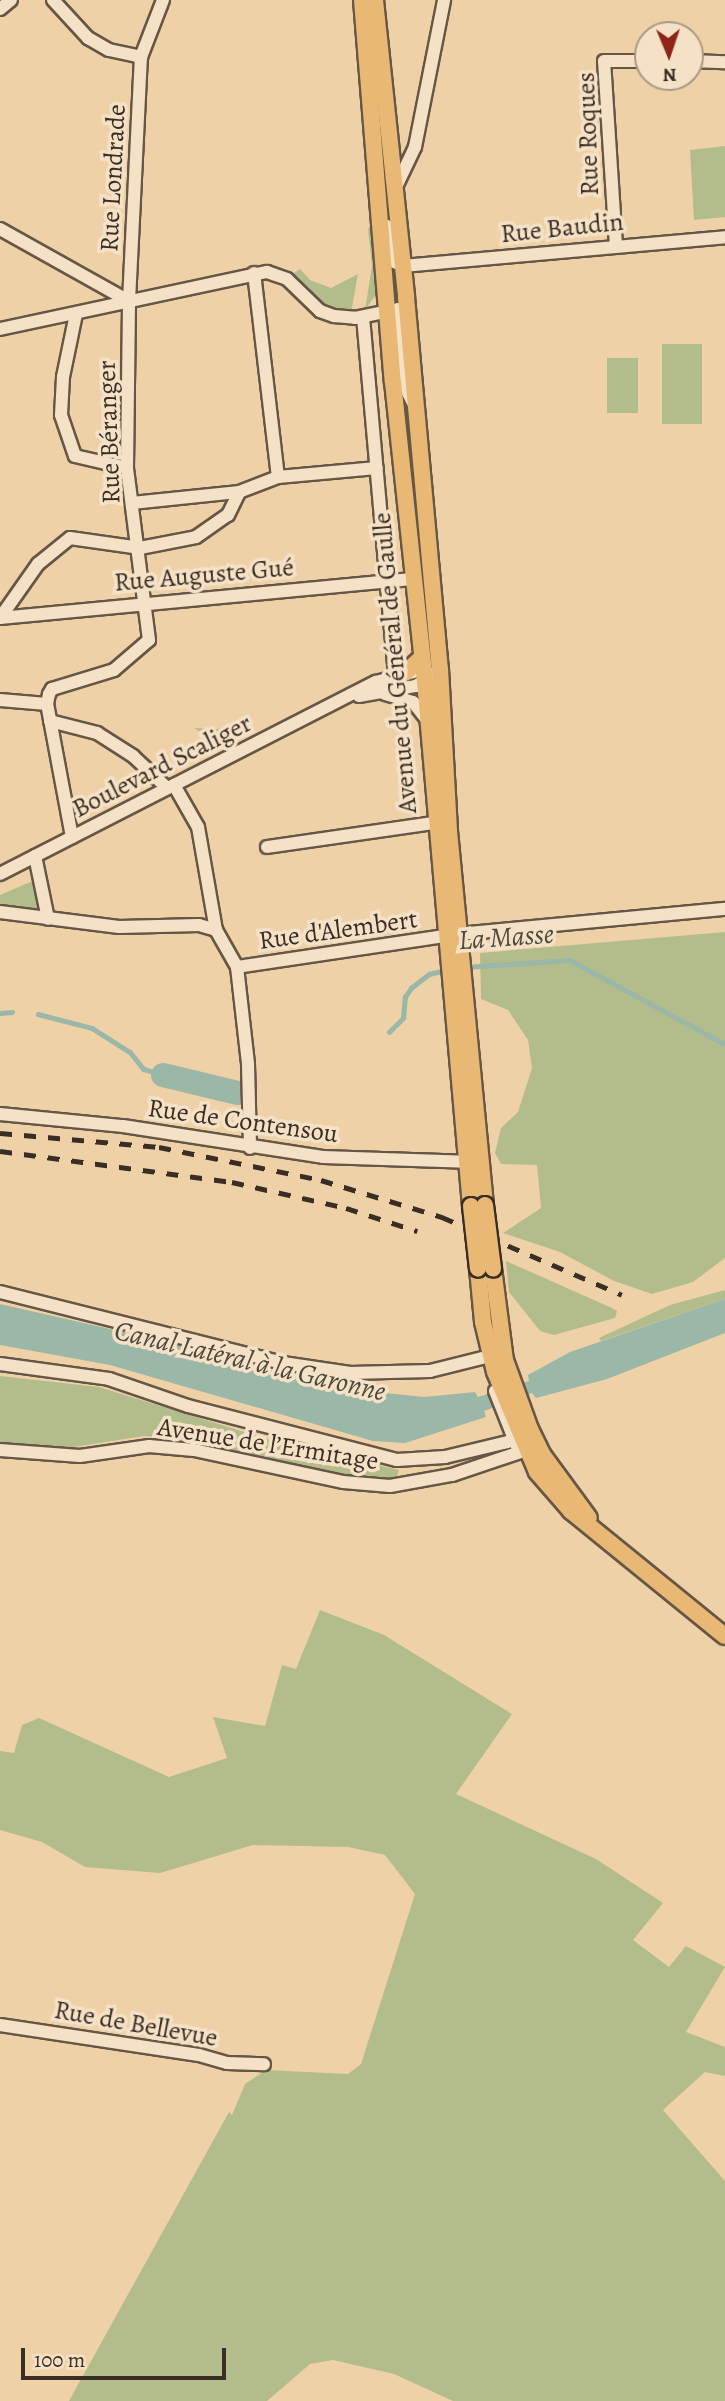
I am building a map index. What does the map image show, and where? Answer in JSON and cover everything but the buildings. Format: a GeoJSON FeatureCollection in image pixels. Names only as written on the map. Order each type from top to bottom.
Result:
{"type":"FeatureCollection","features":[{"type":"Feature","properties":{"kind":"main road","name":"Avenue du Général de Gaulle"},"geometry":{"type":"LineString","coordinates":[[362,0],[412,579],[421,658],[430,676],[436,723],[455,939],[456,981],[493,1361],[518,1434]]}},
{"type":"Feature","properties":{"kind":"main road"},"geometry":{"type":"LineString","coordinates":[[374,0],[420,443],[430,676]]}},
{"type":"Feature","properties":{"kind":"main road"},"geometry":{"type":"LineString","coordinates":[[400,674],[421,658]]}},
{"type":"Feature","properties":{"kind":"main road","name":"Avenue du Général de Gaulle"},"geometry":{"type":"LineString","coordinates":[[436,723],[434,822],[455,939]]}},
{"type":"Feature","properties":{"kind":"main road"},"geometry":{"type":"LineString","coordinates":[[518,1434],[555,1497],[725,1636]]}},
{"type":"Feature","properties":{"kind":"main road"},"geometry":{"type":"LineString","coordinates":[[518,1434],[548,1464],[593,1526]]}},
{"type":"Feature","properties":{"kind":"street"},"geometry":{"type":"LineString","coordinates":[[0,9],[11,0]]}},
{"type":"Feature","properties":{"kind":"street"},"geometry":{"type":"LineString","coordinates":[[53,0],[79,30],[109,50],[141,57]]}},
{"type":"Feature","properties":{"kind":"street","name":"Rue Londrade"},"geometry":{"type":"LineString","coordinates":[[129,301],[141,57],[163,0]]}},
{"type":"Feature","properties":{"kind":"street"},"geometry":{"type":"LineString","coordinates":[[394,192],[415,147],[444,0]]}},
{"type":"Feature","properties":{"kind":"street","name":"Rue Roques"},"geometry":{"type":"LineString","coordinates":[[616,246],[604,61],[634,61]]}},
{"type":"Feature","properties":{"kind":"street"},"geometry":{"type":"LineString","coordinates":[[704,61],[725,62]]}},
{"type":"Feature","properties":{"kind":"street"},"geometry":{"type":"LineString","coordinates":[[378,209],[387,225],[392,261],[403,266]]}},
{"type":"Feature","properties":{"kind":"street"},"geometry":{"type":"LineString","coordinates":[[0,229],[129,301]]}},
{"type":"Feature","properties":{"kind":"street","name":"Rue Baudin"},"geometry":{"type":"LineString","coordinates":[[403,266],[616,246],[725,240]]}},
{"type":"Feature","properties":{"kind":"street"},"geometry":{"type":"LineString","coordinates":[[254,273],[278,477]]}},
{"type":"Feature","properties":{"kind":"street"},"geometry":{"type":"LineString","coordinates":[[0,329],[254,273],[282,276],[326,313],[363,317],[399,309],[406,389],[416,408]]}},
{"type":"Feature","properties":{"kind":"street","name":"Rue Béranger"},"geometry":{"type":"LineString","coordinates":[[47,704],[52,689],[114,670],[149,640],[147,602],[127,468],[129,301]]}},
{"type":"Feature","properties":{"kind":"street"},"geometry":{"type":"LineString","coordinates":[[76,314],[63,377],[61,415],[75,456],[127,468]]}},
{"type":"Feature","properties":{"kind":"street"},"geometry":{"type":"LineString","coordinates":[[363,317],[387,580],[400,674],[430,676]]}},
{"type":"Feature","properties":{"kind":"street"},"geometry":{"type":"LineString","coordinates":[[132,503],[239,492],[278,477],[377,468]]}},
{"type":"Feature","properties":{"kind":"street"},"geometry":{"type":"LineString","coordinates":[[0,618],[38,564],[70,538],[140,548],[196,537],[228,515],[239,492]]}},
{"type":"Feature","properties":{"kind":"street","name":"Rue Auguste Gué"},"geometry":{"type":"LineString","coordinates":[[0,618],[412,579]]}},
{"type":"Feature","properties":{"kind":"street","name":"Boulevard Scaliger"},"geometry":{"type":"LineString","coordinates":[[0,874],[345,699],[400,674]]}},
{"type":"Feature","properties":{"kind":"street","name":"Boulevard Scaliger"},"geometry":{"type":"LineString","coordinates":[[345,699],[378,693],[430,676]]}},
{"type":"Feature","properties":{"kind":"street"},"geometry":{"type":"LineString","coordinates":[[378,693],[413,702],[436,723]]}},
{"type":"Feature","properties":{"kind":"street"},"geometry":{"type":"LineString","coordinates":[[0,700],[47,704],[72,837]]}},
{"type":"Feature","properties":{"kind":"street"},"geometry":{"type":"LineString","coordinates":[[50,721],[96,733],[133,756],[171,786],[204,845],[216,930],[237,967],[248,1064],[250,1148]]}},
{"type":"Feature","properties":{"kind":"street"},"geometry":{"type":"LineString","coordinates":[[267,847],[434,822]]}},
{"type":"Feature","properties":{"kind":"street"},"geometry":{"type":"LineString","coordinates":[[36,856],[48,919]]}},
{"type":"Feature","properties":{"kind":"street","name":"Rue d'Alembert"},"geometry":{"type":"LineString","coordinates":[[237,967],[725,909]]}},
{"type":"Feature","properties":{"kind":"street"},"geometry":{"type":"LineString","coordinates":[[0,912],[48,919],[216,930]]}},
{"type":"Feature","properties":{"kind":"street","name":"Rue de Contensou"},"geometry":{"type":"LineString","coordinates":[[0,1114],[123,1126],[250,1148],[380,1162],[473,1162]]}},
{"type":"Feature","properties":{"kind":"street"},"geometry":{"type":"LineString","coordinates":[[0,1292],[276,1361],[350,1373],[430,1371],[493,1361]]}},
{"type":"Feature","properties":{"kind":"street"},"geometry":{"type":"LineString","coordinates":[[0,1364],[109,1379],[188,1406],[397,1460],[445,1457],[518,1434]]}},
{"type":"Feature","properties":{"kind":"street","name":"Avenue de l’Ermitage"},"geometry":{"type":"LineString","coordinates":[[0,1450],[80,1456],[149,1446],[183,1448],[343,1482],[390,1486],[452,1475],[525,1450]]}},
{"type":"Feature","properties":{"kind":"street"},"geometry":{"type":"LineString","coordinates":[[525,1450],[568,1498],[582,1508]]}},
{"type":"Feature","properties":{"kind":"street","name":"Rue de Bellevue"},"geometry":{"type":"LineString","coordinates":[[0,2025],[188,2053],[227,2063],[264,2064]]}},
{"type":"Feature","properties":{"kind":"green space"},"geometry":{"type":"Polygon","coordinates":[[[725,146],[725,217],[694,220],[690,150],[725,146]]]}},
{"type":"Feature","properties":{"kind":"green space"},"geometry":{"type":"Polygon","coordinates":[[[372,222],[379,290],[365,310],[372,266],[368,229],[372,222]]]}},
{"type":"Feature","properties":{"kind":"green space"},"geometry":{"type":"Polygon","coordinates":[[[300,269],[310,280],[331,288],[358,274],[351,313],[318,302],[291,275],[300,269]]]}},
{"type":"Feature","properties":{"kind":"green space"},"geometry":{"type":"Polygon","coordinates":[[[662,344],[702,344],[702,424],[662,424],[662,344]]]}},
{"type":"Feature","properties":{"kind":"green space"},"geometry":{"type":"Polygon","coordinates":[[[607,358],[638,358],[638,413],[607,413],[607,358]]]}},
{"type":"Feature","properties":{"kind":"green space"},"geometry":{"type":"Polygon","coordinates":[[[238,723],[241,729],[214,740],[194,728],[217,729],[238,723]]]}},
{"type":"Feature","properties":{"kind":"green space"},"geometry":{"type":"Polygon","coordinates":[[[35,880],[40,911],[0,908],[0,895],[35,880]]]}},
{"type":"Feature","properties":{"kind":"green space"},"geometry":{"type":"Polygon","coordinates":[[[725,932],[725,1258],[693,1282],[652,1294],[614,1281],[560,1252],[503,1233],[541,1208],[537,1165],[501,1164],[495,1153],[501,1128],[518,1112],[532,1068],[528,1040],[508,1010],[481,999],[480,953],[725,932]]]}},
{"type":"Feature","properties":{"kind":"green space"},"geometry":{"type":"Polygon","coordinates":[[[506,1261],[612,1308],[617,1311],[615,1318],[554,1335],[540,1331],[509,1292],[506,1261]]]}},
{"type":"Feature","properties":{"kind":"green space"},"geometry":{"type":"Polygon","coordinates":[[[725,1290],[725,1299],[601,1341],[599,1338],[670,1305],[725,1290]]]}},
{"type":"Feature","properties":{"kind":"green space"},"geometry":{"type":"Polygon","coordinates":[[[0,1376],[99,1387],[277,1442],[399,1470],[395,1481],[345,1477],[186,1440],[144,1436],[68,1448],[0,1442],[0,1376]]]}},
{"type":"Feature","properties":{"kind":"green space"},"geometry":{"type":"Polygon","coordinates":[[[320,1610],[384,1635],[512,1714],[456,1794],[596,1859],[663,1903],[633,1940],[669,1967],[686,1946],[725,1967],[686,2032],[725,2047],[725,2076],[705,2072],[663,2110],[725,2181],[725,2401],[453,2401],[394,2374],[333,2360],[310,2364],[267,2401],[69,2401],[229,2112],[232,2115],[245,2084],[266,2070],[348,2074],[361,2064],[415,1894],[385,1855],[348,1847],[253,1845],[160,1873],[85,1867],[42,1842],[0,1830],[0,1751],[14,1753],[22,1725],[39,1718],[169,1777],[227,1758],[213,1717],[265,1726],[282,1665],[296,1669],[320,1610]]]}},
{"type":"Feature","properties":{"kind":"shaded area"},"geometry":{"type":"Polygon","coordinates":[[[725,1299],[725,1333],[607,1379],[536,1398],[532,1393],[484,1411],[486,1417],[405,1443],[373,1441],[110,1365],[0,1345],[0,1304],[176,1344],[336,1388],[424,1397],[475,1392],[478,1397],[529,1381],[528,1375],[570,1352],[725,1299]]]}},
{"type":"Feature","properties":{"kind":"waterway","name":"La Masse"},"geometry":{"type":"LineString","coordinates":[[465,967],[570,960],[725,1044]]}},
{"type":"Feature","properties":{"kind":"waterway","name":"La Masse"},"geometry":{"type":"LineString","coordinates":[[389,1032],[403,1018],[405,997],[411,988],[429,974],[446,970]]}},
{"type":"Feature","properties":{"kind":"waterway","name":"La Masse"},"geometry":{"type":"LineString","coordinates":[[0,1013],[12,1012]]}},
{"type":"Feature","properties":{"kind":"waterway","name":"La Masse"},"geometry":{"type":"LineString","coordinates":[[38,1014],[92,1028],[130,1052],[144,1069],[163,1075]]}},
{"type":"Feature","properties":{"kind":"waterway","name":"La Masse"},"geometry":{"type":"LineString","coordinates":[[163,1075],[238,1093]]}},
{"type":"Feature","properties":{"kind":"railway"},"geometry":{"type":"LineString","coordinates":[[0,1133],[159,1147],[321,1180],[442,1217],[622,1295]]}},
{"type":"Feature","properties":{"kind":"railway"},"geometry":{"type":"LineString","coordinates":[[0,1151],[232,1182],[346,1208],[417,1231]]}},
{"type":"Feature","properties":{"kind":"water label","name":"Canal Latéral à la Garonne"},"geometry":{"type":"Point","coordinates":[250,1361]}}]}
